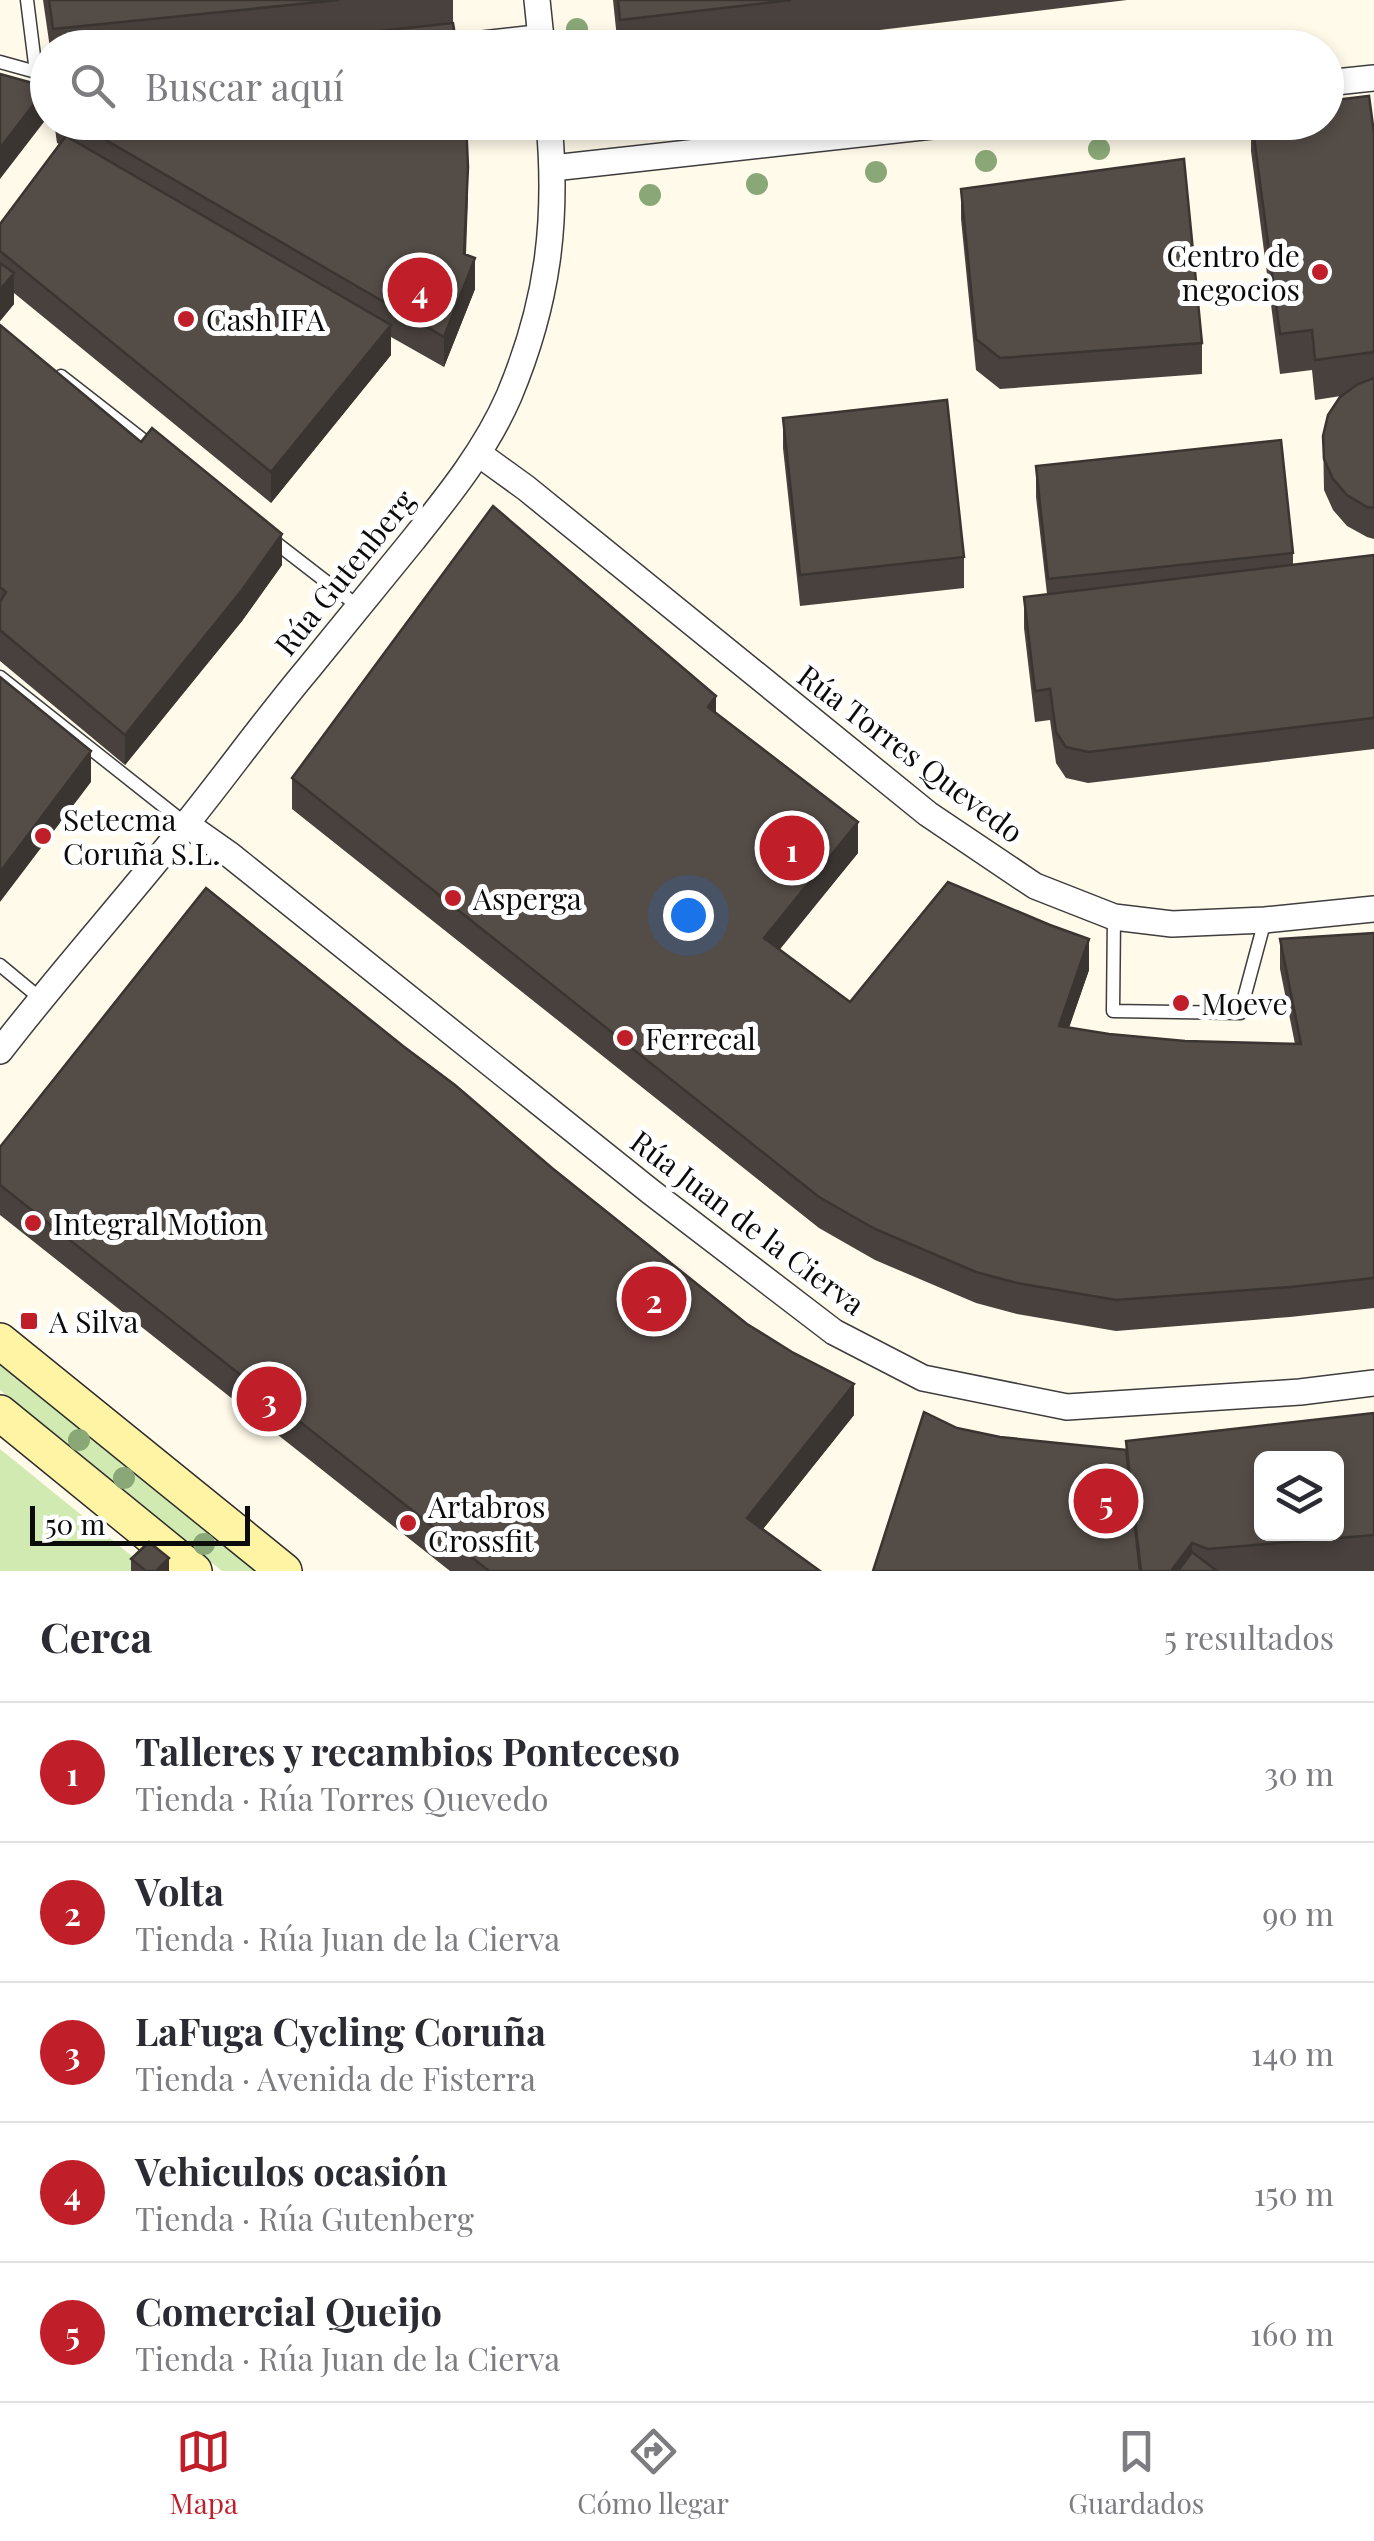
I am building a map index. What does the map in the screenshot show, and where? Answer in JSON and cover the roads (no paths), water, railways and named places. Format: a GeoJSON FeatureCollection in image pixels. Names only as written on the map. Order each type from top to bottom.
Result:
{"type":"FeatureCollection","features":[{"type":"Feature","properties":{"kind":"main road"},"geometry":{"type":"LineString","coordinates":[[0,1341],[284,1571]]}},
{"type":"Feature","properties":{"kind":"main road"},"geometry":{"type":"LineString","coordinates":[[0,1413],[194,1571]]}},
{"type":"Feature","properties":{"kind":"street"},"geometry":{"type":"LineString","coordinates":[[537,0],[540,30]]}},
{"type":"Feature","properties":{"kind":"street","name":"Rúa Gutenberg"},"geometry":{"type":"LineString","coordinates":[[0,1051],[359,608],[478,454],[508,397],[533,329],[547,273],[553,216],[551,140]]}},
{"type":"Feature","properties":{"kind":"street"},"geometry":{"type":"LineString","coordinates":[[553,168],[806,140]]}},
{"type":"Feature","properties":{"kind":"street","name":"Rúa Torres Quevedo"},"geometry":{"type":"LineString","coordinates":[[478,454],[526,488],[928,814],[1035,886],[1114,917],[1172,924],[1374,910]]}},
{"type":"Feature","properties":{"kind":"street","name":"Rúa Juan de la Cierva"},"geometry":{"type":"LineString","coordinates":[[186,824],[834,1332],[923,1378],[1067,1407],[1300,1392],[1374,1383]]}},
{"type":"Feature","properties":{"kind":"lane"},"geometry":{"type":"LineString","coordinates":[[27,0],[31,30]]}},
{"type":"Feature","properties":{"kind":"lane"},"geometry":{"type":"LineString","coordinates":[[0,62],[30,70]]}},
{"type":"Feature","properties":{"kind":"lane"},"geometry":{"type":"LineString","coordinates":[[50,368],[174,464]]}},
{"type":"Feature","properties":{"kind":"lane"},"geometry":{"type":"LineString","coordinates":[[266,536],[359,608]]}},
{"type":"Feature","properties":{"kind":"lane"},"geometry":{"type":"LineString","coordinates":[[0,678],[186,824]]}},
{"type":"Feature","properties":{"kind":"lane"},"geometry":{"type":"LineString","coordinates":[[1114,917],[1112,1012],[1240,1013],[1265,920]]}},
{"type":"Feature","properties":{"kind":"lane"},"geometry":{"type":"LineString","coordinates":[[0,966],[41,999]]}},
{"type":"Feature","properties":{"kind":"place","name":"Centro de negocios"},"geometry":{"type":"Point","coordinates":[1320,272]}},
{"type":"Feature","properties":{"kind":"place","name":"Vehiculos ocasión"},"geometry":{"type":"Point","coordinates":[420,290]}},
{"type":"Feature","properties":{"kind":"place","name":"Cash IFA"},"geometry":{"type":"Point","coordinates":[186,319]}},
{"type":"Feature","properties":{"kind":"place","name":"Setecma Coruña S.L."},"geometry":{"type":"Point","coordinates":[43,836]}},
{"type":"Feature","properties":{"kind":"place","name":"Talleres y recambios Ponteceso"},"geometry":{"type":"Point","coordinates":[792,848]}},
{"type":"Feature","properties":{"kind":"place","name":"Asperga"},"geometry":{"type":"Point","coordinates":[453,898]}},
{"type":"Feature","properties":{"kind":"place","name":"Moeve"},"geometry":{"type":"Point","coordinates":[1181,1003]}},
{"type":"Feature","properties":{"kind":"place","name":"Ferrecal"},"geometry":{"type":"Point","coordinates":[625,1038]}},
{"type":"Feature","properties":{"kind":"place","name":"Integral Motion"},"geometry":{"type":"Point","coordinates":[33,1223]}},
{"type":"Feature","properties":{"kind":"place","name":"Volta"},"geometry":{"type":"Point","coordinates":[654,1299]}},
{"type":"Feature","properties":{"kind":"place","name":"A Silva"},"geometry":{"type":"Point","coordinates":[29,1321]}},
{"type":"Feature","properties":{"kind":"place","name":"LaFuga Cycling Coruña"},"geometry":{"type":"Point","coordinates":[269,1399]}},
{"type":"Feature","properties":{"kind":"place","name":"Comercial Queijo"},"geometry":{"type":"Point","coordinates":[1106,1501]}},
{"type":"Feature","properties":{"kind":"place","name":"Artabros Crossfit"},"geometry":{"type":"Point","coordinates":[408,1523]}}]}
